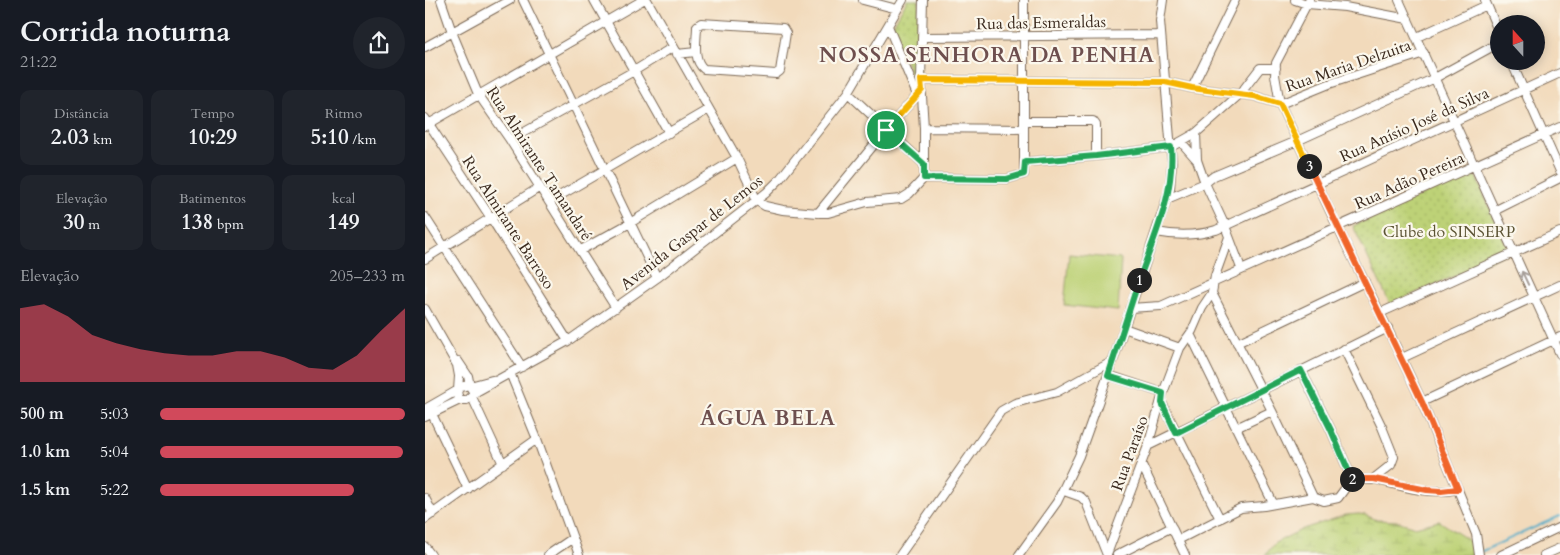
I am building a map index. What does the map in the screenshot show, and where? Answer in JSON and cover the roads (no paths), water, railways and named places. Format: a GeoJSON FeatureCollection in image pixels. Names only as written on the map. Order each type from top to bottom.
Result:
{"type":"FeatureCollection","features":[{"type":"Feature","properties":{"kind":"street","name":"Rua Almirante Tamandaré"},"geometry":{"type":"LineString","coordinates":[[441,0],[478,94],[581,250],[616,308]]}},
{"type":"Feature","properties":{"kind":"street"},"geometry":{"type":"LineString","coordinates":[[425,47],[510,0]]}},
{"type":"Feature","properties":{"kind":"street"},"geometry":{"type":"LineString","coordinates":[[523,0],[657,278]]}},
{"type":"Feature","properties":{"kind":"street"},"geometry":{"type":"LineString","coordinates":[[594,0],[669,133]]}},
{"type":"Feature","properties":{"kind":"street"},"geometry":{"type":"LineString","coordinates":[[426,122],[607,22],[643,0]]}},
{"type":"Feature","properties":{"kind":"street"},"geometry":{"type":"LineString","coordinates":[[647,0],[737,158],[757,201],[771,208],[817,213],[829,213],[867,202],[901,199],[909,194],[924,178],[924,128],[919,93],[888,26]]}},
{"type":"Feature","properties":{"kind":"street"},"geometry":{"type":"LineString","coordinates":[[863,0],[897,9]]}},
{"type":"Feature","properties":{"kind":"street","name":"Avenida Gaspar de Lemos"},"geometry":{"type":"LineString","coordinates":[[472,392],[568,341],[657,278],[757,201],[779,180],[848,93],[903,0]]}},
{"type":"Feature","properties":{"kind":"street"},"geometry":{"type":"LineString","coordinates":[[817,213],[919,93],[923,37],[923,0]]}},
{"type":"Feature","properties":{"kind":"street"},"geometry":{"type":"LineString","coordinates":[[924,178],[1007,179],[1024,174],[1024,0]]}},
{"type":"Feature","properties":{"kind":"street"},"geometry":{"type":"LineString","coordinates":[[1019,555],[1026,551],[1064,491],[1079,456],[1108,376],[1167,199],[1172,171],[1160,35],[1160,11],[1163,0]]}},
{"type":"Feature","properties":{"kind":"street"},"geometry":{"type":"LineString","coordinates":[[1192,88],[1235,0]]}},
{"type":"Feature","properties":{"kind":"street"},"geometry":{"type":"LineString","coordinates":[[1295,0],[1408,19]]}},
{"type":"Feature","properties":{"kind":"street"},"geometry":{"type":"LineString","coordinates":[[1399,0],[1514,254],[1557,338],[1560,354]]}},
{"type":"Feature","properties":{"kind":"street"},"geometry":{"type":"LineString","coordinates":[[1307,2],[1276,63],[1275,75],[1280,104],[1422,402],[1476,534],[1479,555]]}},
{"type":"Feature","properties":{"kind":"street"},"geometry":{"type":"LineString","coordinates":[[1417,37],[1486,3],[1491,15]]}},
{"type":"Feature","properties":{"kind":"street"},"geometry":{"type":"LineString","coordinates":[[700,23],[780,28],[786,32],[780,71],[777,74],[704,69],[697,61],[696,52],[697,26],[700,23]]}},
{"type":"Feature","properties":{"kind":"street","name":"Rua das Esmeraldas"},"geometry":{"type":"LineString","coordinates":[[923,37],[1160,35]]}},
{"type":"Feature","properties":{"kind":"street"},"geometry":{"type":"LineString","coordinates":[[510,140],[673,47]]}},
{"type":"Feature","properties":{"kind":"street"},"geometry":{"type":"LineString","coordinates":[[1167,199],[1205,183],[1214,176],[1297,141],[1435,78],[1490,48]]}},
{"type":"Feature","properties":{"kind":"street"},"geometry":{"type":"LineString","coordinates":[[677,54],[696,52]]}},
{"type":"Feature","properties":{"kind":"street","name":"Rua Maria Delzuita"},"geometry":{"type":"LineString","coordinates":[[921,80],[1165,82],[1192,88],[1254,96],[1280,104],[1329,84],[1424,53]]}},
{"type":"Feature","properties":{"kind":"street"},"geometry":{"type":"LineString","coordinates":[[1025,162],[1171,147],[1196,133],[1240,94],[1261,68],[1276,68]]}},
{"type":"Feature","properties":{"kind":"street"},"geometry":{"type":"LineString","coordinates":[[1515,70],[1560,171]]}},
{"type":"Feature","properties":{"kind":"street","name":"Rua Anísio José da Silva"},"geometry":{"type":"LineString","coordinates":[[1156,232],[1196,235],[1225,226],[1560,73]]}},
{"type":"Feature","properties":{"kind":"street"},"geometry":{"type":"LineString","coordinates":[[848,93],[924,164]]}},
{"type":"Feature","properties":{"kind":"street"},"geometry":{"type":"LineString","coordinates":[[549,202],[709,109]]}},
{"type":"Feature","properties":{"kind":"street","name":"Rua Almirante Barroso"},"geometry":{"type":"LineString","coordinates":[[426,122],[491,218],[568,341]]}},
{"type":"Feature","properties":{"kind":"street"},"geometry":{"type":"LineString","coordinates":[[924,128],[1093,122],[1096,125],[1096,156]]}},
{"type":"Feature","properties":{"kind":"street","name":"Rua Adão Pereira"},"geometry":{"type":"LineString","coordinates":[[1130,308],[1157,307],[1214,278],[1475,166],[1560,127]]}},
{"type":"Feature","properties":{"kind":"street"},"geometry":{"type":"LineString","coordinates":[[1196,133],[1197,160],[1241,268]]}},
{"type":"Feature","properties":{"kind":"street"},"geometry":{"type":"LineString","coordinates":[[1181,142],[1197,160]]}},
{"type":"Feature","properties":{"kind":"street"},"geometry":{"type":"LineString","coordinates":[[581,250],[630,223],[737,158]]}},
{"type":"Feature","properties":{"kind":"street"},"geometry":{"type":"LineString","coordinates":[[1494,211],[1560,178]]}},
{"type":"Feature","properties":{"kind":"street"},"geometry":{"type":"LineString","coordinates":[[425,259],[540,188]]}},
{"type":"Feature","properties":{"kind":"street"},"geometry":{"type":"LineString","coordinates":[[425,217],[522,367]]}},
{"type":"Feature","properties":{"kind":"street"},"geometry":{"type":"LineString","coordinates":[[1380,313],[1560,232]]}},
{"type":"Feature","properties":{"kind":"street","name":"Rua Paraíso"},"geometry":{"type":"LineString","coordinates":[[1107,554],[1148,446],[1162,403],[1163,393],[1180,348],[1190,334],[1202,308],[1212,293],[1214,278],[1229,237]]}},
{"type":"Feature","properties":{"kind":"street"},"geometry":{"type":"LineString","coordinates":[[1237,343],[1365,282]]}},
{"type":"Feature","properties":{"kind":"street"},"geometry":{"type":"LineString","coordinates":[[1402,358],[1560,285]]}},
{"type":"Feature","properties":{"kind":"street"},"geometry":{"type":"LineString","coordinates":[[1212,293],[1262,390],[1313,497]]}},
{"type":"Feature","properties":{"kind":"street"},"geometry":{"type":"LineString","coordinates":[[425,309],[459,370],[457,394],[460,400]]}},
{"type":"Feature","properties":{"kind":"street"},"geometry":{"type":"LineString","coordinates":[[1124,328],[1180,348]]}},
{"type":"Feature","properties":{"kind":"street"},"geometry":{"type":"LineString","coordinates":[[1148,446],[1388,328]]}},
{"type":"Feature","properties":{"kind":"street"},"geometry":{"type":"LineString","coordinates":[[1190,334],[1273,503]]}},
{"type":"Feature","properties":{"kind":"street"},"geometry":{"type":"LineString","coordinates":[[1422,402],[1557,338]]}},
{"type":"Feature","properties":{"kind":"street"},"geometry":{"type":"LineString","coordinates":[[448,348],[468,376],[472,392],[503,464]]}},
{"type":"Feature","properties":{"kind":"street"},"geometry":{"type":"LineString","coordinates":[[1344,349],[1382,427],[1394,457],[1391,465],[1374,479]]}},
{"type":"Feature","properties":{"kind":"street"},"geometry":{"type":"LineString","coordinates":[[900,555],[1001,411],[1015,403],[1057,392],[1113,361]]}},
{"type":"Feature","properties":{"kind":"street"},"geometry":{"type":"LineString","coordinates":[[1301,370],[1331,430],[1352,479]]}},
{"type":"Feature","properties":{"kind":"street"},"geometry":{"type":"LineString","coordinates":[[507,375],[537,440],[579,555]]}},
{"type":"Feature","properties":{"kind":"street"},"geometry":{"type":"LineString","coordinates":[[1108,376],[1163,393]]}},
{"type":"Feature","properties":{"kind":"street"},"geometry":{"type":"LineString","coordinates":[[427,413],[465,385],[472,392]]}},
{"type":"Feature","properties":{"kind":"street"},"geometry":{"type":"LineString","coordinates":[[427,413],[460,400],[467,400],[472,392]]}},
{"type":"Feature","properties":{"kind":"street"},"geometry":{"type":"LineString","coordinates":[[1162,403],[1219,519]]}},
{"type":"Feature","properties":{"kind":"street"},"geometry":{"type":"LineString","coordinates":[[1236,428],[1272,411]]}},
{"type":"Feature","properties":{"kind":"street"},"geometry":{"type":"LineString","coordinates":[[427,413],[468,489]]}},
{"type":"Feature","properties":{"kind":"street"},"geometry":{"type":"LineString","coordinates":[[425,519],[537,440]]}},
{"type":"Feature","properties":{"kind":"street"},"geometry":{"type":"LineString","coordinates":[[1141,463],[1185,555]]}},
{"type":"Feature","properties":{"kind":"street"},"geometry":{"type":"LineString","coordinates":[[1352,479],[1374,479],[1427,490],[1458,489]]}},
{"type":"Feature","properties":{"kind":"street"},"geometry":{"type":"LineString","coordinates":[[1178,540],[1241,508],[1313,497],[1324,501],[1338,498],[1352,479]]}},
{"type":"Feature","properties":{"kind":"street"},"geometry":{"type":"LineString","coordinates":[[1064,491],[1081,497],[1087,502],[1107,554]]}},
{"type":"Feature","properties":{"kind":"street"},"geometry":{"type":"LineString","coordinates":[[425,498],[433,514]]}},
{"type":"Feature","properties":{"kind":"street"},"geometry":{"type":"LineString","coordinates":[[1117,555],[1172,527]]}},
{"type":"Feature","properties":{"kind":"street"},"geometry":{"type":"LineString","coordinates":[[1501,555],[1560,527]]}},
{"type":"Feature","properties":{"kind":"street"},"geometry":{"type":"LineString","coordinates":[[548,555],[573,538]]}},
{"type":"Feature","properties":{"kind":"street"},"geometry":{"type":"LineString","coordinates":[[425,546],[431,555]]}},
{"type":"Feature","properties":{"kind":"street"},"geometry":{"type":"LineString","coordinates":[[1544,555],[1560,548]]}},
{"type":"Feature","properties":{"kind":"waterway"},"geometry":{"type":"LineString","coordinates":[[1480,552],[1560,516]]}},
{"type":"Feature","properties":{"kind":"district","name":"NOSSA SENHORA DA PENHA"},"geometry":{"type":"Point","coordinates":[987,55]}},
{"type":"Feature","properties":{"kind":"district","name":"ÁGUA BELA"},"geometry":{"type":"Point","coordinates":[768,418]}},
{"type":"Feature","properties":{"kind":"park label","name":"Clube do SINSERP"},"geometry":{"type":"Point","coordinates":[1449,231]}}]}
